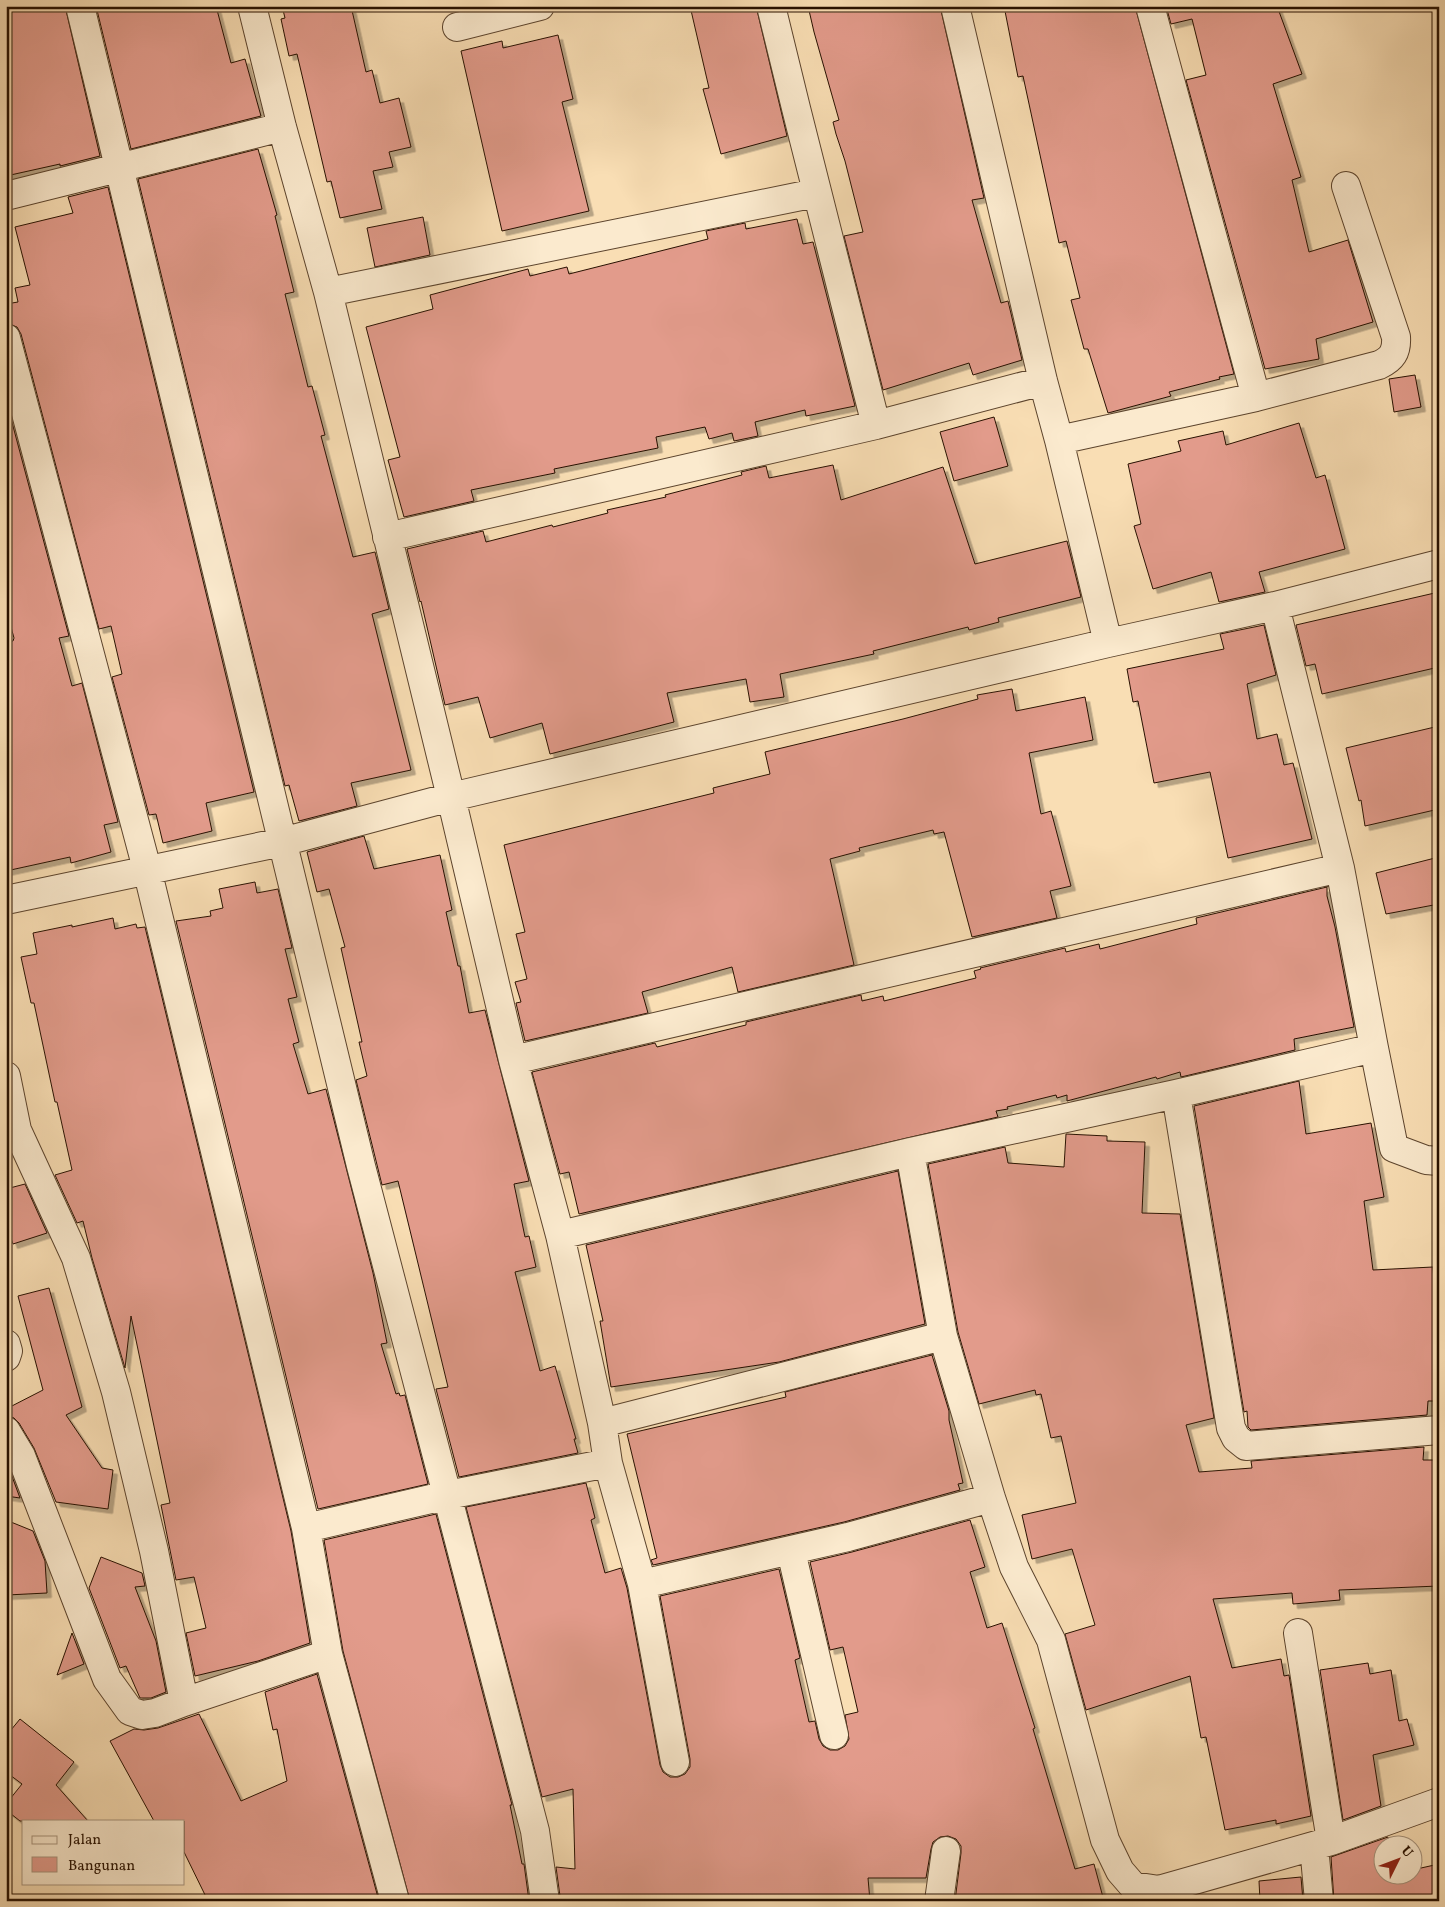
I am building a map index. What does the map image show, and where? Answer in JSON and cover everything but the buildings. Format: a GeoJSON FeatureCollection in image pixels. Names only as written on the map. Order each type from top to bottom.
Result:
{"type":"FeatureCollection","features":[{"type":"Feature","properties":{"kind":"street"},"geometry":{"type":"LineString","coordinates":[[80,6],[361,1166],[535,1831],[545,1901]]}},
{"type":"Feature","properties":{"kind":"street"},"geometry":{"type":"LineString","coordinates":[[252,6],[282,127],[328,292],[513,1060],[560,1235],[602,1423],[608,1463],[642,1584],[676,1762]]}},
{"type":"Feature","properties":{"kind":"street"},"geometry":{"type":"LineString","coordinates":[[457,27],[540,6]]}},
{"type":"Feature","properties":{"kind":"street"},"geometry":{"type":"LineString","coordinates":[[770,6],[876,425]]}},
{"type":"Feature","properties":{"kind":"street"},"geometry":{"type":"LineString","coordinates":[[956,6],[1043,381],[1108,643]]}},
{"type":"Feature","properties":{"kind":"street"},"geometry":{"type":"LineString","coordinates":[[1150,6],[1256,397]]}},
{"type":"Feature","properties":{"kind":"street"},"geometry":{"type":"LineString","coordinates":[[6,196],[282,127]]}},
{"type":"Feature","properties":{"kind":"street"},"geometry":{"type":"LineString","coordinates":[[1059,440],[1256,397],[1379,365],[1390,360],[1397,348],[1396,337],[1346,186]]}},
{"type":"Feature","properties":{"kind":"street"},"geometry":{"type":"LineString","coordinates":[[328,292],[816,193]]}},
{"type":"Feature","properties":{"kind":"street"},"geometry":{"type":"LineString","coordinates":[[6,338],[147,870],[306,1528],[328,1654],[394,1901]]}},
{"type":"Feature","properties":{"kind":"street"},"geometry":{"type":"LineString","coordinates":[[387,537],[876,425],[1043,381]]}},
{"type":"Feature","properties":{"kind":"street"},"geometry":{"type":"LineString","coordinates":[[6,900],[282,842],[451,797],[1108,643],[1275,606],[1439,564]]}},
{"type":"Feature","properties":{"kind":"street"},"geometry":{"type":"LineString","coordinates":[[1275,606],[1340,868],[1394,1148],[1426,1160],[1439,1161]]}},
{"type":"Feature","properties":{"kind":"street"},"geometry":{"type":"LineString","coordinates":[[513,1060],[1340,868]]}},
{"type":"Feature","properties":{"kind":"street"},"geometry":{"type":"LineString","coordinates":[[560,1235],[910,1152],[1176,1094],[1374,1048]]}},
{"type":"Feature","properties":{"kind":"street"},"geometry":{"type":"LineString","coordinates":[[6,1076],[12,1140],[76,1258],[116,1392],[154,1551],[184,1702]]}},
{"type":"Feature","properties":{"kind":"street"},"geometry":{"type":"LineString","coordinates":[[1176,1094],[1231,1428],[1236,1438],[1246,1446],[1439,1430]]}},
{"type":"Feature","properties":{"kind":"street"},"geometry":{"type":"LineString","coordinates":[[910,1152],[943,1336],[991,1498],[1014,1567],[1051,1640],[1105,1840],[1120,1871],[1133,1886],[1159,1890],[1323,1844],[1439,1802]]}},
{"type":"Feature","properties":{"kind":"street"},"geometry":{"type":"LineString","coordinates":[[602,1423],[943,1336]]}},
{"type":"Feature","properties":{"kind":"street"},"geometry":{"type":"LineString","coordinates":[[6,1344],[8,1350],[6,1357]]}},
{"type":"Feature","properties":{"kind":"street"},"geometry":{"type":"LineString","coordinates":[[6,1432],[21,1456],[107,1679],[130,1710],[142,1715],[156,1713],[328,1654]]}},
{"type":"Feature","properties":{"kind":"street"},"geometry":{"type":"LineString","coordinates":[[306,1528],[448,1495],[608,1463]]}},
{"type":"Feature","properties":{"kind":"street"},"geometry":{"type":"LineString","coordinates":[[642,1584],[791,1551],[991,1498]]}},
{"type":"Feature","properties":{"kind":"street"},"geometry":{"type":"LineString","coordinates":[[791,1551],[834,1735]]}},
{"type":"Feature","properties":{"kind":"street"},"geometry":{"type":"LineString","coordinates":[[1298,1633],[1323,1844],[1319,1901]]}},
{"type":"Feature","properties":{"kind":"street"},"geometry":{"type":"LineString","coordinates":[[939,1901],[946,1851]]}}]}
